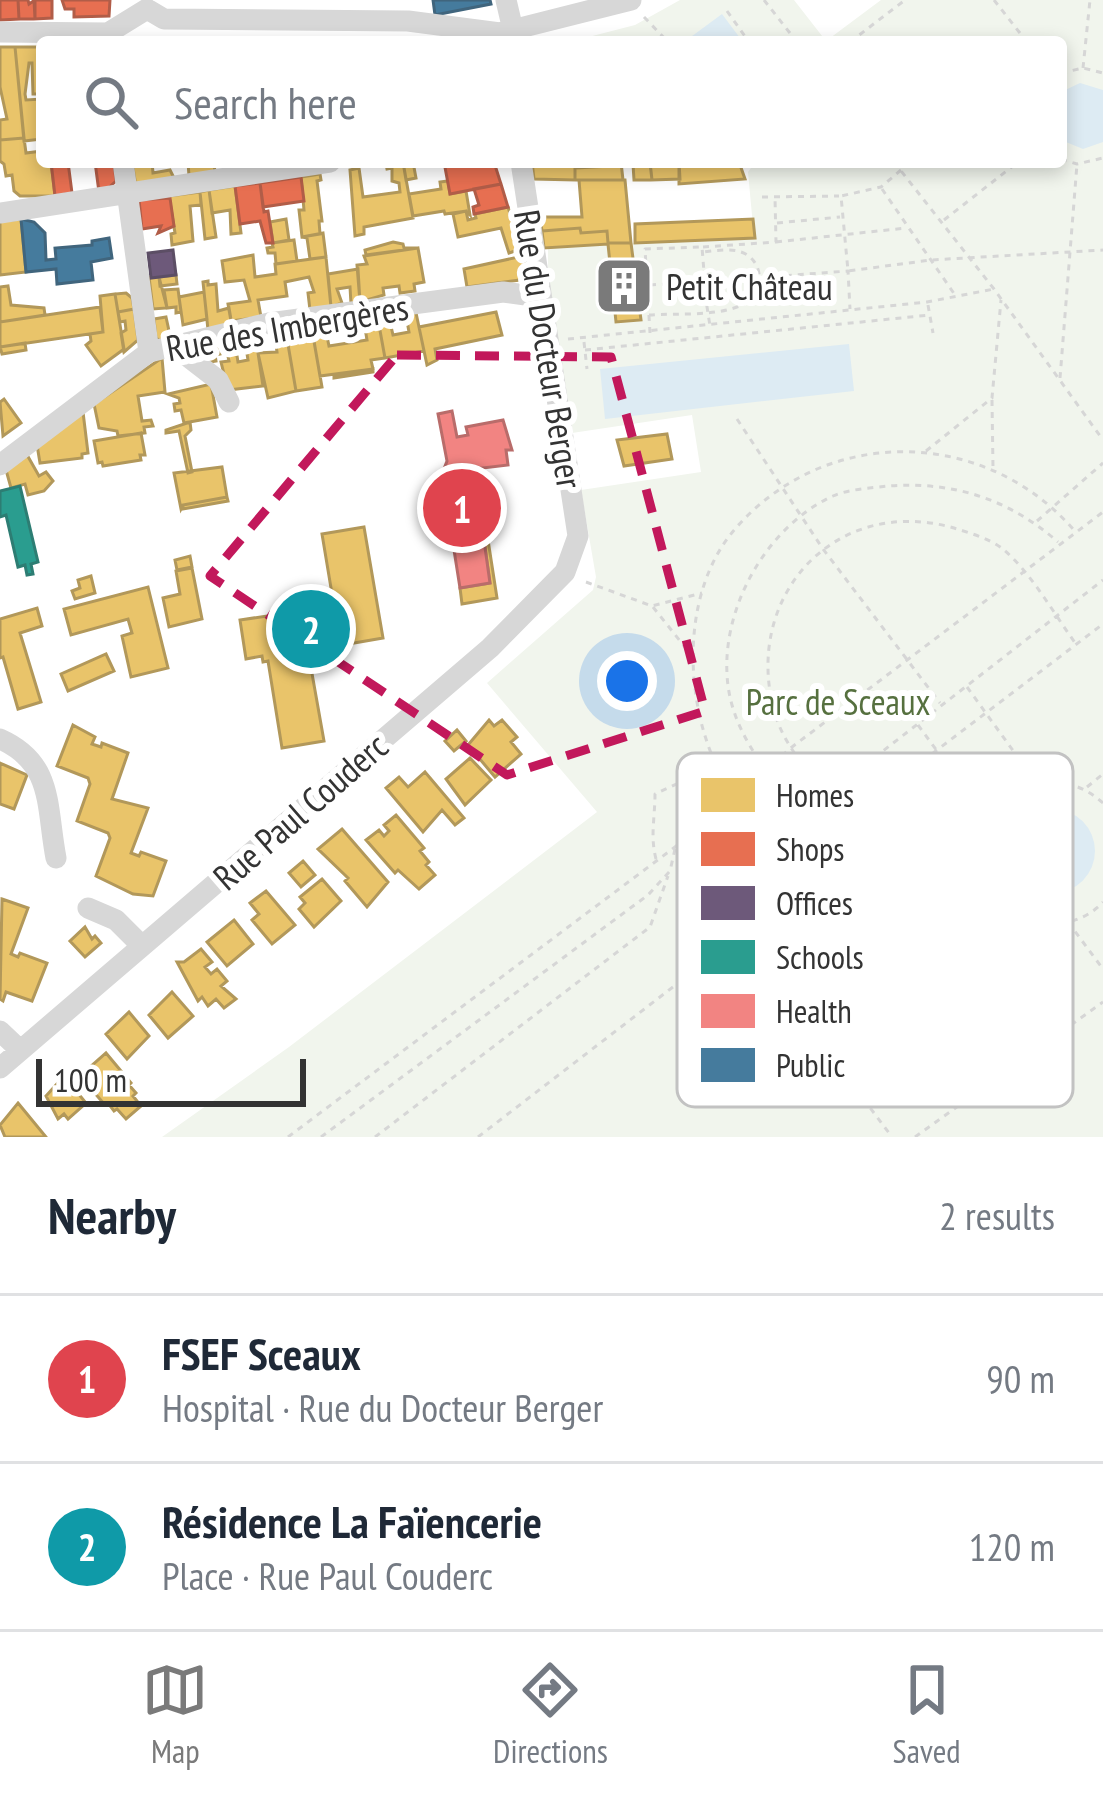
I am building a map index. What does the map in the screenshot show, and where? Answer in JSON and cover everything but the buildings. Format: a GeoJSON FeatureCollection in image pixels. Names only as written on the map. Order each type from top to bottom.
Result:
{"type":"FeatureCollection","features":[{"type":"Feature","properties":{"kind":"street"},"geometry":{"type":"LineString","coordinates":[[505,35],[506,0]]}},
{"type":"Feature","properties":{"kind":"street"},"geometry":{"type":"LineString","coordinates":[[110,36],[144,4],[164,19],[408,21],[505,35],[583,7],[627,4]]}},
{"type":"Feature","properties":{"kind":"street"},"geometry":{"type":"LineString","coordinates":[[0,32],[72,36]]}},
{"type":"Feature","properties":{"kind":"street"},"geometry":{"type":"LineString","coordinates":[[123,168],[148,352]]}},
{"type":"Feature","properties":{"kind":"street"},"geometry":{"type":"LineString","coordinates":[[0,213],[292,168]]}},
{"type":"Feature","properties":{"kind":"street","name":"Rue du Docteur Berger"},"geometry":{"type":"LineString","coordinates":[[521,168],[578,536]]}},
{"type":"Feature","properties":{"kind":"street","name":"Rue des Imbergères"},"geometry":{"type":"LineString","coordinates":[[0,465],[89,410],[148,352],[269,323],[503,292],[540,297]]}},
{"type":"Feature","properties":{"kind":"street"},"geometry":{"type":"LineString","coordinates":[[174,346],[218,380],[229,402]]}},
{"type":"Feature","properties":{"kind":"street","name":"Rue Paul Couderc"},"geometry":{"type":"LineString","coordinates":[[0,1068],[528,612],[565,572],[578,536]]}},
{"type":"Feature","properties":{"kind":"street"},"geometry":{"type":"LineString","coordinates":[[0,739],[43,772],[56,858]]}},
{"type":"Feature","properties":{"kind":"street"},"geometry":{"type":"LineString","coordinates":[[88,908],[116,920],[142,946]]}},
{"type":"Feature","properties":{"kind":"street"},"geometry":{"type":"LineString","coordinates":[[0,1031],[20,1050]]}},
{"type":"Feature","properties":{"kind":"path"},"geometry":{"type":"LineString","coordinates":[[764,0],[792,36]]}},
{"type":"Feature","properties":{"kind":"path"},"geometry":{"type":"LineString","coordinates":[[858,36],[905,0]]}},
{"type":"Feature","properties":{"kind":"path"},"geometry":{"type":"LineString","coordinates":[[994,0],[1022,36]]}},
{"type":"Feature","properties":{"kind":"path"},"geometry":{"type":"LineString","coordinates":[[1084,68],[1090,0]]}},
{"type":"Feature","properties":{"kind":"path"},"geometry":{"type":"LineString","coordinates":[[627,4],[663,36]]}},
{"type":"Feature","properties":{"kind":"path"},"geometry":{"type":"LineString","coordinates":[[727,11],[745,36]]}},
{"type":"Feature","properties":{"kind":"path"},"geometry":{"type":"LineString","coordinates":[[1067,72],[1084,68],[1103,73]]}},
{"type":"Feature","properties":{"kind":"path"},"geometry":{"type":"LineString","coordinates":[[1067,162],[1103,158]]}},
{"type":"Feature","properties":{"kind":"path"},"geometry":{"type":"LineString","coordinates":[[1060,380],[1077,164]]}},
{"type":"Feature","properties":{"kind":"path"},"geometry":{"type":"LineString","coordinates":[[943,221],[1010,168]]}},
{"type":"Feature","properties":{"kind":"path"},"geometry":{"type":"LineString","coordinates":[[762,197],[841,196],[880,188],[901,170],[1103,440]]}},
{"type":"Feature","properties":{"kind":"path"},"geometry":{"type":"LineString","coordinates":[[880,188],[956,296]]}},
{"type":"Feature","properties":{"kind":"path"},"geometry":{"type":"LineString","coordinates":[[841,196],[850,310]]}},
{"type":"Feature","properties":{"kind":"path"},"geometry":{"type":"LineString","coordinates":[[775,197],[776,242]]}},
{"type":"Feature","properties":{"kind":"path"},"geometry":{"type":"LineString","coordinates":[[776,223],[843,217]]}},
{"type":"Feature","properties":{"kind":"path"},"geometry":{"type":"LineString","coordinates":[[702,249],[908,228]]}},
{"type":"Feature","properties":{"kind":"path"},"geometry":{"type":"LineString","coordinates":[[649,315],[735,308],[749,302],[758,292],[753,261],[741,252],[645,249],[650,333]]}},
{"type":"Feature","properties":{"kind":"path"},"geometry":{"type":"LineString","coordinates":[[702,249],[704,272],[714,281],[931,260],[1103,250]]}},
{"type":"Feature","properties":{"kind":"path"},"geometry":{"type":"LineString","coordinates":[[648,285],[694,282],[704,272]]}},
{"type":"Feature","properties":{"kind":"path"},"geometry":{"type":"LineString","coordinates":[[710,326],[705,292],[714,281]]}},
{"type":"Feature","properties":{"kind":"path"},"geometry":{"type":"LineString","coordinates":[[694,282],[705,292]]}},
{"type":"Feature","properties":{"kind":"path"},"geometry":{"type":"LineString","coordinates":[[568,340],[927,302],[994,290]]}},
{"type":"Feature","properties":{"kind":"path"},"geometry":{"type":"LineString","coordinates":[[993,469],[992,398],[1001,300]]}},
{"type":"Feature","properties":{"kind":"path"},"geometry":{"type":"LineString","coordinates":[[927,302],[933,333]]}},
{"type":"Feature","properties":{"kind":"path"},"geometry":{"type":"LineString","coordinates":[[585,350],[931,316]]}},
{"type":"Feature","properties":{"kind":"path"},"geometry":{"type":"LineString","coordinates":[[584,340],[587,369]]}},
{"type":"Feature","properties":{"kind":"path"},"geometry":{"type":"LineString","coordinates":[[925,452],[992,398]]}},
{"type":"Feature","properties":{"kind":"path"},"geometry":{"type":"LineString","coordinates":[[737,419],[823,549],[941,704]]}},
{"type":"Feature","properties":{"kind":"path"},"geometry":{"type":"LineString","coordinates":[[709,753],[698,723],[693,657],[704,593],[733,532],[782,489],[858,456],[925,452],[993,469],[1052,506],[1075,532]]}},
{"type":"Feature","properties":{"kind":"path"},"geometry":{"type":"LineString","coordinates":[[1036,522],[1103,463]]}},
{"type":"Feature","properties":{"kind":"path"},"geometry":{"type":"LineString","coordinates":[[754,753],[731,704],[727,669],[732,622],[746,583],[771,547],[801,517],[835,495],[923,483],[984,497],[1036,522],[1059,543]]}},
{"type":"Feature","properties":{"kind":"path"},"geometry":{"type":"LineString","coordinates":[[786,753],[1103,512]]}},
{"type":"Feature","properties":{"kind":"path"},"geometry":{"type":"LineString","coordinates":[[797,753],[776,718],[769,640],[791,582],[823,549],[849,533],[929,521],[1002,548],[1076,644]]}},
{"type":"Feature","properties":{"kind":"path"},"geometry":{"type":"LineString","coordinates":[[876,753],[1103,580]]}},
{"type":"Feature","properties":{"kind":"path"},"geometry":{"type":"LineString","coordinates":[[594,586],[652,606],[693,657]]}},
{"type":"Feature","properties":{"kind":"path"},"geometry":{"type":"LineString","coordinates":[[652,606],[704,593]]}},
{"type":"Feature","properties":{"kind":"path"},"geometry":{"type":"LineString","coordinates":[[934,753],[1103,624]]}},
{"type":"Feature","properties":{"kind":"path"},"geometry":{"type":"LineString","coordinates":[[966,685],[1015,753]]}},
{"type":"Feature","properties":{"kind":"path"},"geometry":{"type":"LineString","coordinates":[[916,723],[937,751]]}},
{"type":"Feature","properties":{"kind":"path"},"geometry":{"type":"LineString","coordinates":[[1086,788],[1103,775]]}},
{"type":"Feature","properties":{"kind":"path"},"geometry":{"type":"LineString","coordinates":[[657,861],[650,835],[655,794],[677,784]]}},
{"type":"Feature","properties":{"kind":"path"},"geometry":{"type":"LineString","coordinates":[[1073,785],[1086,788],[1103,803]]}},
{"type":"Feature","properties":{"kind":"path"},"geometry":{"type":"LineString","coordinates":[[288,1137],[675,847]]}},
{"type":"Feature","properties":{"kind":"path"},"geometry":{"type":"LineString","coordinates":[[375,1137],[650,927],[675,847]]}},
{"type":"Feature","properties":{"kind":"path"},"geometry":{"type":"LineString","coordinates":[[321,1137],[648,895],[670,871]]}},
{"type":"Feature","properties":{"kind":"path"},"geometry":{"type":"LineString","coordinates":[[1073,920],[1103,902]]}},
{"type":"Feature","properties":{"kind":"path"},"geometry":{"type":"LineString","coordinates":[[1073,928],[1103,969]]}},
{"type":"Feature","properties":{"kind":"path"},"geometry":{"type":"LineString","coordinates":[[478,1137],[677,984]]}},
{"type":"Feature","properties":{"kind":"path"},"geometry":{"type":"LineString","coordinates":[[1073,1023],[1103,1002]]}},
{"type":"Feature","properties":{"kind":"path"},"geometry":{"type":"LineString","coordinates":[[869,1107],[890,1135],[882,1137]]}},
{"type":"Feature","properties":{"kind":"path"},"geometry":{"type":"LineString","coordinates":[[914,1137],[956,1107]]}},
{"type":"Feature","properties":{"kind":"highlighted area"},"geometry":{"type":"Polygon","coordinates":[[[397,355],[611,357],[705,711],[507,775],[210,576],[397,355]]]}},
{"type":"Feature","properties":{"kind":"green space","name":"Parc de Sceaux"},"geometry":{"type":"Polygon","coordinates":[[[680,0],[794,0],[822,36],[592,36],[635,25],[680,0]]]}},
{"type":"Feature","properties":{"kind":"green space","name":"Parc de Sceaux"},"geometry":{"type":"Polygon","coordinates":[[[881,0],[1103,0],[1103,1137],[162,1137],[289,1047],[597,812],[487,683],[593,590],[596,577],[581,490],[701,472],[692,415],[572,433],[548,247],[754,237],[751,168],[1067,168],[1067,36],[833,36],[881,0]]]}},
{"type":"Feature","properties":{"kind":"shaded area"},"geometry":{"type":"Polygon","coordinates":[[[722,14],[738,36],[692,36],[722,14]]]}},
{"type":"Feature","properties":{"kind":"shaded area"},"geometry":{"type":"Polygon","coordinates":[[[1080,83],[1103,90],[1103,142],[1083,149],[1067,142],[1067,89],[1080,83]]]}},
{"type":"Feature","properties":{"kind":"shaded area"},"geometry":{"type":"Polygon","coordinates":[[[849,344],[854,391],[605,419],[600,369],[849,344]]]}},
{"type":"Feature","properties":{"kind":"shaded area"},"geometry":{"type":"Polygon","coordinates":[[[1073,815],[1092,835],[1092,867],[1073,887],[1073,815]]]}},
{"type":"Feature","properties":{"kind":"place","name":"Petit Château"},"geometry":{"type":"Point","coordinates":[624,286]}},
{"type":"Feature","properties":{"kind":"place","name":"FSEF Sceaux"},"geometry":{"type":"Point","coordinates":[462,508]}},
{"type":"Feature","properties":{"kind":"place","name":"Résidence La Faïencerie"},"geometry":{"type":"Point","coordinates":[311,629]}}]}
